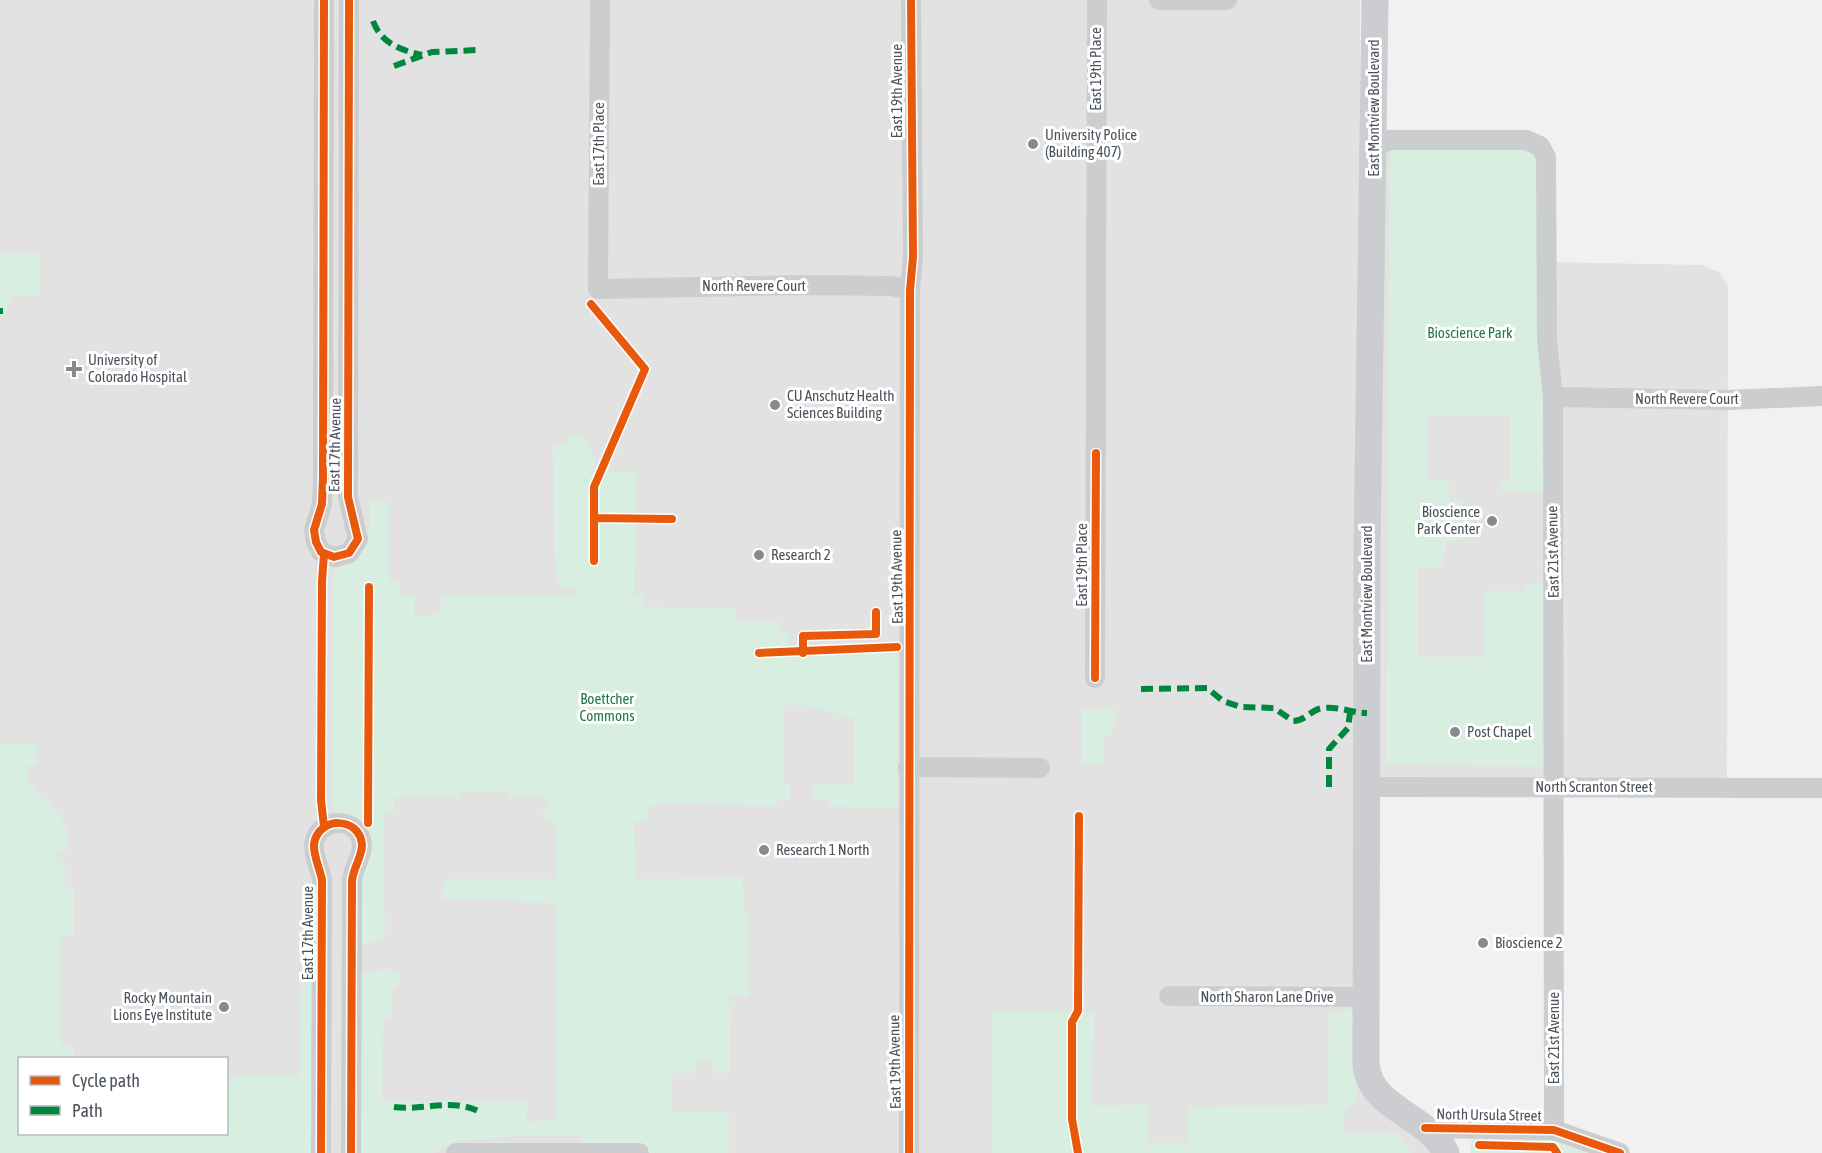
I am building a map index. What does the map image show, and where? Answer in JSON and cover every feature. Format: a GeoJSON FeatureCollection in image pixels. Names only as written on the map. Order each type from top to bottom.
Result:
{"type":"FeatureCollection","features":[{"type":"Feature","properties":{"kind":"street","name":"East 17th Avenue"},"geometry":{"type":"LineString","coordinates":[[324,0],[323,488],[314,534],[321,552],[334,557],[351,552],[358,539],[348,497],[349,0]]}},
{"type":"Feature","properties":{"kind":"street","name":"East 17th Place"},"geometry":{"type":"LineString","coordinates":[[598,289],[600,0]]}},
{"type":"Feature","properties":{"kind":"street","name":"East 19th Avenue"},"geometry":{"type":"LineString","coordinates":[[909,1153],[908,767],[911,620],[909,500],[910,290],[913,256],[911,0]]}},
{"type":"Feature","properties":{"kind":"street","name":"East 19th Place"},"geometry":{"type":"LineString","coordinates":[[1095,678],[1097,0]]}},
{"type":"Feature","properties":{"kind":"street"},"geometry":{"type":"LineString","coordinates":[[1159,0],[1227,0]]}},
{"type":"Feature","properties":{"kind":"street","name":"East Montview Boulevard"},"geometry":{"type":"LineString","coordinates":[[1375,0],[1366,787],[1366,1055],[1370,1081],[1382,1097],[1425,1128],[1446,1153]]}},
{"type":"Feature","properties":{"kind":"street","name":"East 21st Avenue"},"geometry":{"type":"LineString","coordinates":[[1374,147],[1390,140],[1526,140],[1534,142],[1544,151],[1547,167],[1547,340],[1553,397],[1554,1130]]}},
{"type":"Feature","properties":{"kind":"street","name":"North Revere Court"},"geometry":{"type":"LineString","coordinates":[[598,289],[815,285],[892,286],[910,290]]}},
{"type":"Feature","properties":{"kind":"street","name":"North Revere Court"},"geometry":{"type":"LineString","coordinates":[[1553,397],[1729,399],[1822,396]]}},
{"type":"Feature","properties":{"kind":"street"},"geometry":{"type":"LineString","coordinates":[[908,767],[1040,768]]}},
{"type":"Feature","properties":{"kind":"street","name":"North Scranton Street"},"geometry":{"type":"LineString","coordinates":[[1366,787],[1822,788]]}},
{"type":"Feature","properties":{"kind":"street","name":"East 17th Avenue"},"geometry":{"type":"LineString","coordinates":[[321,1153],[322,880],[314,845],[316,836],[324,827],[337,823],[349,825],[356,830],[362,845],[352,881],[351,1153]]}},
{"type":"Feature","properties":{"kind":"street","name":"North Sharon Lane Drive"},"geometry":{"type":"LineString","coordinates":[[1169,996],[1366,997]]}},
{"type":"Feature","properties":{"kind":"street","name":"North Ursula Street"},"geometry":{"type":"LineString","coordinates":[[1425,1128],[1554,1130],[1620,1153]]}},
{"type":"Feature","properties":{"kind":"street"},"geometry":{"type":"LineString","coordinates":[[456,1153],[639,1153]]}},
{"type":"Feature","properties":{"kind":"shaded area"},"geometry":{"type":"Polygon","coordinates":[[[0,0],[1360,0],[1360,128],[1546,262],[1702,265],[1719,272],[1728,286],[1727,788],[1367,787],[1367,1070],[1446,1153],[0,1153],[0,0]]]}},
{"type":"Feature","properties":{"kind":"green space","name":"Bioscience Park"},"geometry":{"type":"Polygon","coordinates":[[[1390,140],[1540,146],[1553,492],[1499,489],[1499,482],[1510,481],[1510,415],[1427,415],[1427,480],[1449,480],[1449,501],[1461,501],[1461,541],[1447,541],[1442,567],[1418,567],[1418,657],[1483,657],[1484,591],[1524,591],[1524,584],[1554,583],[1554,767],[1386,764],[1390,140]]]}},
{"type":"Feature","properties":{"kind":"green space"},"geometry":{"type":"Polygon","coordinates":[[[0,254],[39,254],[39,295],[13,295],[5,317],[0,317],[0,254]]]}},
{"type":"Feature","properties":{"kind":"green space","name":"Boettcher Commons"},"geometry":{"type":"Polygon","coordinates":[[[569,435],[581,435],[596,460],[589,473],[637,471],[634,596],[644,595],[644,607],[736,608],[736,622],[780,622],[780,634],[789,634],[789,653],[897,647],[897,808],[828,806],[827,800],[813,800],[813,784],[854,784],[854,718],[804,705],[784,705],[783,784],[790,784],[790,800],[777,800],[777,806],[658,804],[648,808],[648,819],[634,822],[636,879],[742,878],[744,913],[749,922],[749,996],[729,996],[730,1073],[712,1073],[712,1060],[697,1060],[696,1073],[671,1073],[671,1112],[729,1112],[729,1153],[609,1153],[610,1141],[599,1145],[587,1145],[578,1135],[526,1135],[461,1141],[432,1153],[359,1153],[359,980],[362,974],[376,970],[386,969],[400,974],[400,982],[392,990],[392,1018],[383,1018],[382,1101],[528,1102],[526,1122],[556,1120],[555,903],[440,898],[444,879],[555,879],[555,822],[543,821],[543,807],[548,807],[548,797],[509,797],[508,791],[460,791],[459,797],[394,797],[394,813],[384,813],[385,939],[365,944],[361,940],[360,877],[370,839],[358,820],[349,815],[337,813],[332,806],[333,568],[356,560],[362,553],[369,535],[370,501],[387,501],[389,504],[389,581],[399,582],[399,596],[414,596],[414,616],[431,617],[431,613],[441,613],[441,595],[574,597],[574,587],[560,587],[559,582],[555,582],[553,444],[568,444],[569,435]]]}},
{"type":"Feature","properties":{"kind":"green space"},"geometry":{"type":"Polygon","coordinates":[[[1082,709],[1116,709],[1111,736],[1103,736],[1103,764],[1082,764],[1082,709]]]}},
{"type":"Feature","properties":{"kind":"green space"},"geometry":{"type":"Polygon","coordinates":[[[0,744],[37,744],[37,765],[26,765],[27,775],[35,790],[58,813],[65,824],[68,850],[57,850],[57,865],[65,865],[65,889],[74,889],[74,936],[61,937],[61,1045],[74,1046],[74,1057],[18,1057],[18,1135],[228,1135],[228,1077],[300,1076],[301,980],[307,980],[308,971],[312,971],[314,1153],[0,1153],[0,744]]]}},
{"type":"Feature","properties":{"kind":"green space"},"geometry":{"type":"Polygon","coordinates":[[[1343,1008],[1354,1013],[1357,1028],[1357,1093],[1353,1103],[1345,1108],[1343,1133],[1395,1133],[1413,1153],[992,1153],[992,1011],[1094,1012],[1092,1106],[1149,1105],[1148,1143],[1188,1143],[1189,1107],[1328,1105],[1329,1013],[1342,1013],[1343,1008]]]}},
{"type":"Feature","properties":{"kind":"green space"},"geometry":{"type":"Polygon","coordinates":[[[1472,1137],[1549,1137],[1564,1141],[1564,1145],[1595,1153],[1470,1153],[1472,1137]]]}},
{"type":"Feature","properties":{"kind":"marked path"},"geometry":{"type":"LineString","coordinates":[[373,21],[376,29],[386,40],[406,51],[422,55]]}},
{"type":"Feature","properties":{"kind":"marked path"},"geometry":{"type":"LineString","coordinates":[[394,66],[432,52],[478,50]]}},
{"type":"Feature","properties":{"kind":"marked path"},"geometry":{"type":"LineString","coordinates":[[0,308],[0,314]]}},
{"type":"Feature","properties":{"kind":"marked path"},"geometry":{"type":"LineString","coordinates":[[1141,689],[1207,688],[1223,701],[1241,707],[1274,708],[1293,721],[1323,708],[1367,713]]}},
{"type":"Feature","properties":{"kind":"marked path"},"geometry":{"type":"LineString","coordinates":[[1329,787],[1329,749],[1348,728],[1350,713]]}},
{"type":"Feature","properties":{"kind":"marked path"},"geometry":{"type":"LineString","coordinates":[[394,1107],[457,1105],[478,1111]]}},
{"type":"Feature","properties":{"kind":"cycle path"},"geometry":{"type":"LineString","coordinates":[[324,0],[323,478],[322,504],[314,530],[321,552],[334,557],[349,553],[358,539],[348,497],[349,0]]}},
{"type":"Feature","properties":{"kind":"cycle path"},"geometry":{"type":"LineString","coordinates":[[909,1153],[910,290],[913,257],[911,0]]}},
{"type":"Feature","properties":{"kind":"cycle path"},"geometry":{"type":"LineString","coordinates":[[591,304],[645,369],[594,487],[594,561]]}},
{"type":"Feature","properties":{"kind":"cycle path"},"geometry":{"type":"LineString","coordinates":[[1095,678],[1096,453]]}},
{"type":"Feature","properties":{"kind":"cycle path"},"geometry":{"type":"LineString","coordinates":[[594,518],[672,519]]}},
{"type":"Feature","properties":{"kind":"cycle path"},"geometry":{"type":"LineString","coordinates":[[324,554],[321,800],[324,827]]}},
{"type":"Feature","properties":{"kind":"cycle path"},"geometry":{"type":"LineString","coordinates":[[368,823],[369,587]]}},
{"type":"Feature","properties":{"kind":"cycle path"},"geometry":{"type":"LineString","coordinates":[[803,653],[803,636],[876,634],[876,612]]}},
{"type":"Feature","properties":{"kind":"cycle path"},"geometry":{"type":"LineString","coordinates":[[759,653],[897,647]]}},
{"type":"Feature","properties":{"kind":"cycle path"},"geometry":{"type":"LineString","coordinates":[[1078,1153],[1072,1119],[1072,1022],[1078,1011],[1079,816]]}},
{"type":"Feature","properties":{"kind":"cycle path"},"geometry":{"type":"LineString","coordinates":[[321,1153],[322,880],[314,844],[323,828],[339,823],[354,829],[360,835],[362,845],[352,881],[351,1153]]}},
{"type":"Feature","properties":{"kind":"cycle path"},"geometry":{"type":"LineString","coordinates":[[1425,1128],[1554,1130],[1620,1153]]}},
{"type":"Feature","properties":{"kind":"cycle path"},"geometry":{"type":"LineString","coordinates":[[1479,1145],[1553,1147],[1557,1153]]}},
{"type":"Feature","properties":{"kind":"place","name":"University Police (Building 407)"},"geometry":{"type":"Point","coordinates":[1033,144]}},
{"type":"Feature","properties":{"kind":"place","name":"University of Colorado Hospital"},"geometry":{"type":"Point","coordinates":[74,369]}},
{"type":"Feature","properties":{"kind":"place","name":"CU Anschutz Health Sciences Building"},"geometry":{"type":"Point","coordinates":[775,405]}},
{"type":"Feature","properties":{"kind":"place","name":"Bioscience Park Center"},"geometry":{"type":"Point","coordinates":[1492,521]}},
{"type":"Feature","properties":{"kind":"place","name":"Research 2"},"geometry":{"type":"Point","coordinates":[759,555]}},
{"type":"Feature","properties":{"kind":"place","name":"Post Chapel"},"geometry":{"type":"Point","coordinates":[1455,732]}},
{"type":"Feature","properties":{"kind":"place","name":"Research 1 North"},"geometry":{"type":"Point","coordinates":[764,850]}},
{"type":"Feature","properties":{"kind":"place","name":"Bioscience 2"},"geometry":{"type":"Point","coordinates":[1483,943]}},
{"type":"Feature","properties":{"kind":"place","name":"Rocky Mountain Lions Eye Institute"},"geometry":{"type":"Point","coordinates":[224,1007]}}]}
